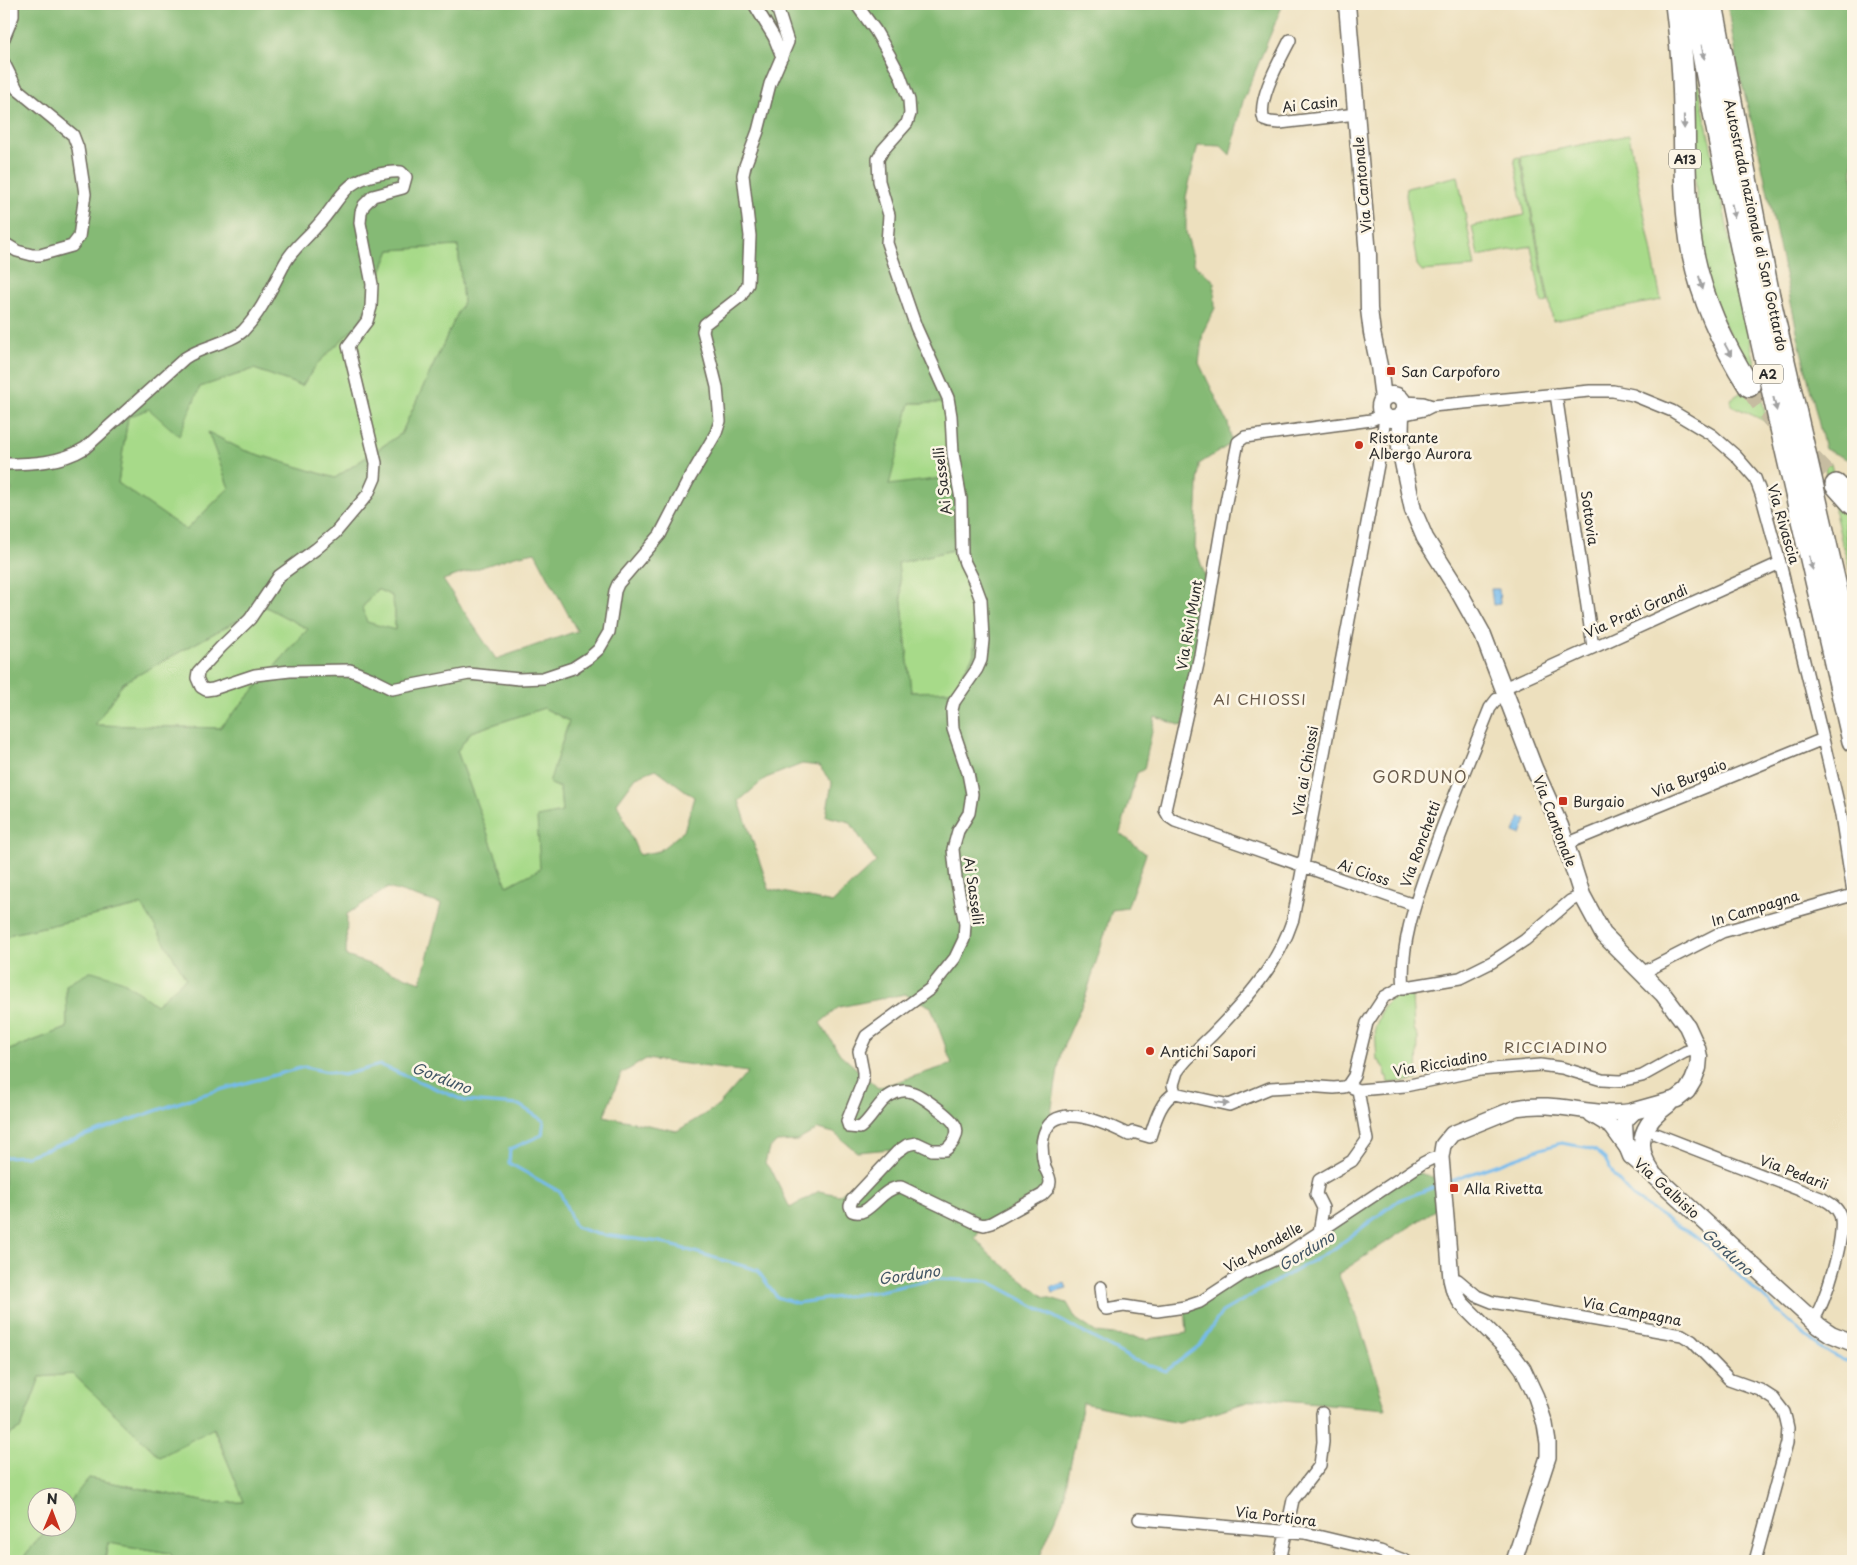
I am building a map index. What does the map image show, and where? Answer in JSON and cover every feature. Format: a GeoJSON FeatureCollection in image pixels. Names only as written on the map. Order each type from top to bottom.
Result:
{"type":"FeatureCollection","features":[{"type":"Feature","properties":{"kind":"highway","name":"A13"},"geometry":{"type":"LineString","coordinates":[[1676,4],[1683,78],[1687,208],[1694,255],[1703,292],[1718,329],[1749,386]]}},
{"type":"Feature","properties":{"kind":"highway","name":"A2"},"geometry":{"type":"LineString","coordinates":[[1694,4],[1720,147],[1758,332],[1853,741]]}},
{"type":"Feature","properties":{"kind":"highway","name":"Autostrada nazionale di San Gottardo"},"geometry":{"type":"LineString","coordinates":[[1712,4],[1773,314],[1806,456]]}},
{"type":"Feature","properties":{"kind":"highway","name":"A2"},"geometry":{"type":"LineString","coordinates":[[1806,456],[1853,600]]}},
{"type":"Feature","properties":{"kind":"highway","name":"A2"},"geometry":{"type":"LineString","coordinates":[[1806,456],[1853,661]]}},
{"type":"Feature","properties":{"kind":"highway"},"geometry":{"type":"LineString","coordinates":[[1836,485],[1853,504]]}},
{"type":"Feature","properties":{"kind":"main road","name":"Via Cantonale"},"geometry":{"type":"LineString","coordinates":[[1347,4],[1368,255],[1369,314],[1380,366],[1401,439],[1400,448],[1410,502],[1418,524],[1433,552],[1478,624],[1566,844],[1582,895],[1597,925],[1603,934],[1663,994],[1680,1015],[1697,1048],[1699,1062],[1696,1075],[1687,1091],[1656,1114]]}},
{"type":"Feature","properties":{"kind":"main road"},"geometry":{"type":"LineString","coordinates":[[1629,1117],[1677,1099]]}},
{"type":"Feature","properties":{"kind":"main road"},"geometry":{"type":"LineString","coordinates":[[1652,1172],[1643,1152],[1642,1138],[1647,1126],[1656,1114]]}},
{"type":"Feature","properties":{"kind":"main road","name":"Via Galbisio"},"geometry":{"type":"LineString","coordinates":[[1629,1117],[1624,1135],[1628,1149],[1636,1162],[1652,1172],[1813,1320],[1825,1330],[1853,1344]]}},
{"type":"Feature","properties":{"kind":"street"},"geometry":{"type":"LineString","coordinates":[[4,38],[13,16],[13,4]]}},
{"type":"Feature","properties":{"kind":"street"},"geometry":{"type":"LineString","coordinates":[[754,4],[774,37],[782,57]]}},
{"type":"Feature","properties":{"kind":"street"},"geometry":{"type":"LineString","coordinates":[[4,464],[60,460],[84,448],[185,358],[195,351],[232,338],[244,330],[262,309],[292,252],[325,218],[344,192],[354,182],[371,176],[401,172],[406,178],[403,188],[373,196],[364,205],[361,212],[360,223],[372,284],[372,308],[367,321],[348,346],[376,463],[373,484],[368,494],[335,532],[316,549],[279,576],[250,620],[198,672],[198,683],[206,690],[213,690],[242,678],[272,672],[350,670],[386,687],[400,689],[428,681],[470,674],[531,680],[573,668],[590,657],[605,640],[612,622],[615,591],[618,584],[660,535],[716,433],[720,422],[717,386],[703,331],[709,320],[741,296],[748,284],[750,236],[744,175],[770,84],[788,42],[776,4]]}},
{"type":"Feature","properties":{"kind":"street","name":"Ai Sasselli"},"geometry":{"type":"LineString","coordinates":[[856,4],[875,30],[890,56],[900,75],[909,100],[908,119],[904,127],[880,154],[878,164],[880,188],[889,215],[888,249],[914,322],[948,398],[953,454],[961,498],[962,554],[981,600],[983,640],[981,660],[972,678],[954,702],[952,710],[953,729],[968,773],[972,794],[969,813],[958,832],[953,849],[956,878],[966,932],[956,958],[930,989],[870,1031],[862,1040],[860,1052],[864,1076],[847,1121],[849,1127],[860,1128],[888,1097],[905,1091],[918,1094],[953,1122],[956,1134],[952,1144],[945,1150],[932,1150],[917,1143],[902,1148],[852,1200],[850,1209],[854,1212],[864,1211],[889,1190],[901,1187],[976,1223],[984,1225],[991,1223],[1046,1191],[1050,1182],[1043,1158],[1043,1140],[1052,1121],[1059,1116],[1065,1115],[1090,1119],[1129,1135],[1133,1132],[1150,1136],[1162,1107],[1168,1098],[1175,1093]]}},
{"type":"Feature","properties":{"kind":"street","name":"Ai Casin"},"geometry":{"type":"LineString","coordinates":[[1290,40],[1266,93],[1262,110],[1264,120],[1280,123],[1356,114]]}},
{"type":"Feature","properties":{"kind":"street"},"geometry":{"type":"LineString","coordinates":[[4,63],[17,89],[73,135],[78,148],[85,194],[79,237],[72,246],[32,255],[17,251],[4,244]]}},
{"type":"Feature","properties":{"kind":"street","name":"Via Rivascia"},"geometry":{"type":"LineString","coordinates":[[1392,407],[1424,410],[1432,406],[1606,390],[1633,395],[1672,411],[1712,435],[1736,456],[1755,478],[1780,563],[1841,816],[1853,894]]}},
{"type":"Feature","properties":{"kind":"street","name":"Sottovia"},"geometry":{"type":"LineString","coordinates":[[1556,394],[1593,646]]}},
{"type":"Feature","properties":{"kind":"street","name":"Via ai Chiossi"},"geometry":{"type":"LineString","coordinates":[[1175,1093],[1174,1078],[1179,1069],[1254,990],[1280,950],[1293,919],[1380,454],[1392,407]]}},
{"type":"Feature","properties":{"kind":"street","name":"Via Rivi Munt"},"geometry":{"type":"LineString","coordinates":[[1303,866],[1175,821],[1166,813],[1164,806],[1200,655],[1222,520],[1238,442],[1245,437],[1371,420],[1392,407]]}},
{"type":"Feature","properties":{"kind":"street"},"geometry":{"type":"LineString","coordinates":[[1380,454],[1400,448]]}},
{"type":"Feature","properties":{"kind":"street","name":"Via Prati Grandi"},"geometry":{"type":"LineString","coordinates":[[1506,692],[1593,646],[1780,563]]}},
{"type":"Feature","properties":{"kind":"street","name":"Via Ronchetti"},"geometry":{"type":"LineString","coordinates":[[1404,988],[1402,967],[1414,905],[1450,804],[1490,708],[1506,692]]}},
{"type":"Feature","properties":{"kind":"street","name":"Via Burgaio"},"geometry":{"type":"LineString","coordinates":[[1566,844],[1823,739]]}},
{"type":"Feature","properties":{"kind":"street","name":"Ai Cioss"},"geometry":{"type":"LineString","coordinates":[[1303,866],[1414,905]]}},
{"type":"Feature","properties":{"kind":"street","name":"In Campagna"},"geometry":{"type":"LineString","coordinates":[[1642,974],[1722,932],[1853,894]]}},
{"type":"Feature","properties":{"kind":"street"},"geometry":{"type":"LineString","coordinates":[[1319,1233],[1323,1211],[1322,1204],[1316,1194],[1319,1180],[1352,1161],[1366,1142],[1353,1088],[1355,1071],[1367,1023],[1378,1004],[1389,993],[1404,988],[1460,978],[1492,962],[1525,940],[1570,901],[1582,895]]}},
{"type":"Feature","properties":{"kind":"street","name":"Via Ricciadino"},"geometry":{"type":"LineString","coordinates":[[1175,1093],[1229,1105],[1263,1090],[1276,1087],[1353,1088],[1405,1086],[1480,1070],[1540,1065],[1562,1068],[1602,1080],[1620,1081],[1642,1076],[1685,1052],[1697,1048]]}},
{"type":"Feature","properties":{"kind":"street"},"geometry":{"type":"LineString","coordinates":[[1514,1561],[1548,1457],[1547,1435],[1536,1398],[1523,1369],[1512,1354],[1461,1303],[1454,1291],[1451,1279],[1444,1199],[1441,1159],[1443,1145],[1452,1134],[1516,1108],[1546,1105],[1583,1110],[1604,1116],[1629,1117],[1656,1114]]}},
{"type":"Feature","properties":{"kind":"street"},"geometry":{"type":"LineString","coordinates":[[1604,1116],[1628,1149]]}},
{"type":"Feature","properties":{"kind":"street"},"geometry":{"type":"LineString","coordinates":[[1629,1117],[1630,1129],[1637,1152],[1652,1172]]}},
{"type":"Feature","properties":{"kind":"street","name":"Via Pedarii"},"geometry":{"type":"LineString","coordinates":[[1656,1134],[1823,1199],[1837,1209],[1842,1220],[1841,1237],[1825,1298],[1821,1309],[1813,1320]]}},
{"type":"Feature","properties":{"kind":"street","name":"Via Mondelle"},"geometry":{"type":"LineString","coordinates":[[1101,1287],[1102,1303],[1106,1309],[1124,1306],[1157,1311],[1184,1307],[1200,1302],[1243,1274],[1283,1256],[1423,1163],[1431,1159],[1441,1159]]}},
{"type":"Feature","properties":{"kind":"street","name":"Via Campagna"},"geometry":{"type":"LineString","coordinates":[[1451,1279],[1458,1280],[1477,1296],[1492,1302],[1682,1335],[1692,1341],[1729,1379],[1760,1390],[1774,1399],[1784,1412],[1788,1435],[1756,1561]]}},
{"type":"Feature","properties":{"kind":"street"},"geometry":{"type":"LineString","coordinates":[[1280,1561],[1292,1500],[1320,1465],[1323,1442],[1322,1413]]}},
{"type":"Feature","properties":{"kind":"street","name":"Via Portiora"},"geometry":{"type":"LineString","coordinates":[[1139,1519],[1305,1533],[1380,1551],[1406,1561]]}},
{"type":"Feature","properties":{"kind":"green space"},"geometry":{"type":"Polygon","coordinates":[[[4,4],[1283,4],[1243,101],[1230,155],[1221,146],[1198,145],[1186,197],[1186,232],[1194,264],[1214,281],[1215,308],[1203,332],[1199,363],[1228,423],[1232,443],[1199,464],[1195,547],[1211,593],[1183,726],[1155,717],[1144,769],[1137,773],[1120,833],[1146,854],[1127,908],[1112,910],[1086,995],[1061,1052],[1049,1125],[1044,1135],[1050,1185],[984,1225],[975,1238],[989,1254],[1043,1296],[1067,1303],[1076,1319],[1097,1333],[1148,1339],[1187,1333],[1185,1307],[1416,1172],[1435,1178],[1438,1208],[1338,1274],[1356,1314],[1386,1409],[1261,1398],[1179,1423],[1083,1403],[1063,1501],[1038,1561],[176,1561],[170,1553],[108,1543],[104,1561],[20,1561],[40,1538],[78,1538],[78,1492],[89,1478],[212,1503],[244,1502],[214,1428],[160,1457],[73,1374],[40,1377],[21,1428],[4,1438],[4,1052],[67,1028],[66,985],[92,971],[121,980],[156,1005],[186,978],[142,905],[12,934],[4,939],[4,499],[12,490],[4,478],[4,4]],[[458,246],[390,250],[360,322],[317,364],[302,386],[254,369],[200,387],[179,436],[149,409],[128,417],[118,483],[186,530],[229,488],[208,432],[243,450],[335,478],[401,434],[463,302],[458,246]],[[910,403],[889,485],[951,477],[947,403],[910,403]],[[953,550],[898,563],[911,692],[952,691],[974,654],[975,596],[953,550]],[[535,552],[515,556],[443,580],[496,659],[577,631],[535,552]],[[377,589],[362,608],[367,622],[395,630],[395,612],[392,596],[377,589]],[[264,606],[123,683],[95,725],[220,728],[308,629],[264,606]],[[544,708],[471,732],[457,751],[507,886],[540,869],[537,817],[562,812],[560,788],[549,783],[569,721],[544,708]],[[802,764],[766,778],[739,801],[769,889],[832,903],[876,862],[850,822],[826,816],[832,783],[819,766],[802,764]],[[656,769],[636,777],[617,803],[639,855],[659,851],[684,831],[694,797],[656,769]],[[388,888],[347,914],[346,956],[421,982],[441,904],[388,888]],[[905,994],[839,1007],[820,1023],[840,1054],[878,1088],[952,1064],[931,1007],[905,994]],[[646,1059],[621,1074],[604,1116],[677,1131],[718,1106],[748,1072],[646,1059]],[[818,1129],[797,1141],[777,1142],[769,1149],[765,1163],[773,1173],[790,1208],[819,1191],[839,1195],[882,1161],[891,1149],[857,1152],[834,1133],[818,1129]]]}},
{"type":"Feature","properties":{"kind":"green space"},"geometry":{"type":"Polygon","coordinates":[[[1727,4],[1853,4],[1853,462],[1825,449],[1801,350],[1759,151],[1739,72],[1727,4]]]}},
{"type":"Feature","properties":{"kind":"green space"},"geometry":{"type":"Polygon","coordinates":[[[1688,41],[1758,379],[1754,379],[1745,372],[1700,266],[1688,41]]]}},
{"type":"Feature","properties":{"kind":"green space"},"geometry":{"type":"Polygon","coordinates":[[[1629,135],[1661,300],[1553,321],[1521,157],[1629,135]]]}},
{"type":"Feature","properties":{"kind":"green space"},"geometry":{"type":"Polygon","coordinates":[[[1520,157],[1548,302],[1542,303],[1531,246],[1478,256],[1472,226],[1525,215],[1514,158],[1520,157]]]}},
{"type":"Feature","properties":{"kind":"green space"},"geometry":{"type":"Polygon","coordinates":[[[1458,176],[1475,267],[1422,271],[1417,265],[1406,195],[1407,188],[1458,176]]]}},
{"type":"Feature","properties":{"kind":"green space"},"geometry":{"type":"Polygon","coordinates":[[[458,246],[463,302],[401,434],[335,478],[243,450],[209,433],[229,488],[186,530],[118,483],[128,417],[200,387],[254,369],[302,386],[317,364],[360,322],[390,250],[458,246]]]}},
{"type":"Feature","properties":{"kind":"green space"},"geometry":{"type":"Polygon","coordinates":[[[1758,381],[1767,422],[1731,405],[1731,399],[1758,381]]]}},
{"type":"Feature","properties":{"kind":"green space"},"geometry":{"type":"Polygon","coordinates":[[[910,403],[947,403],[951,477],[888,486],[910,403]]]}},
{"type":"Feature","properties":{"kind":"green space"},"geometry":{"type":"Polygon","coordinates":[[[1831,463],[1839,502],[1853,516],[1846,542],[1853,566],[1853,579],[1842,543],[1824,464],[1831,463]]]}},
{"type":"Feature","properties":{"kind":"green space"},"geometry":{"type":"Polygon","coordinates":[[[1848,518],[1853,520],[1853,566],[1846,542],[1844,521],[1848,518]]]}},
{"type":"Feature","properties":{"kind":"green space"},"geometry":{"type":"Polygon","coordinates":[[[953,550],[975,596],[974,654],[952,691],[911,692],[898,563],[953,550]]]}},
{"type":"Feature","properties":{"kind":"green space"},"geometry":{"type":"Polygon","coordinates":[[[377,589],[392,596],[395,612],[395,631],[366,622],[362,608],[377,589]]]}},
{"type":"Feature","properties":{"kind":"green space"},"geometry":{"type":"Polygon","coordinates":[[[264,606],[308,629],[220,728],[94,725],[123,683],[264,606]]]}},
{"type":"Feature","properties":{"kind":"green space"},"geometry":{"type":"Polygon","coordinates":[[[544,708],[569,721],[549,783],[560,788],[562,813],[537,817],[541,869],[507,886],[457,751],[471,732],[544,708]]]}},
{"type":"Feature","properties":{"kind":"green space"},"geometry":{"type":"Polygon","coordinates":[[[143,905],[186,978],[156,1005],[121,980],[66,985],[67,1028],[4,1052],[4,939],[12,934],[143,905]]]}},
{"type":"Feature","properties":{"kind":"green space"},"geometry":{"type":"Polygon","coordinates":[[[1412,996],[1414,1029],[1418,1037],[1417,1080],[1388,1083],[1384,1066],[1381,1065],[1380,1061],[1377,1061],[1375,1028],[1383,1007],[1393,997],[1412,996]]]}},
{"type":"Feature","properties":{"kind":"green space"},"geometry":{"type":"Polygon","coordinates":[[[73,1374],[160,1457],[213,1428],[245,1502],[212,1503],[89,1478],[78,1492],[78,1488],[28,1488],[28,1538],[40,1538],[20,1561],[4,1561],[4,1438],[21,1428],[40,1377],[73,1374]]]}},
{"type":"Feature","properties":{"kind":"green space"},"geometry":{"type":"Polygon","coordinates":[[[108,1543],[170,1553],[176,1561],[105,1561],[108,1543]]]}},
{"type":"Feature","properties":{"kind":"water"},"geometry":{"type":"Polygon","coordinates":[[[1491,589],[1499,589],[1500,604],[1493,605],[1491,589]]]}},
{"type":"Feature","properties":{"kind":"water"},"geometry":{"type":"Polygon","coordinates":[[[1520,817],[1527,820],[1521,835],[1514,832],[1520,817]]]}},
{"type":"Feature","properties":{"kind":"water"},"geometry":{"type":"Polygon","coordinates":[[[1065,1283],[1067,1289],[1052,1293],[1050,1287],[1065,1283]]]}},
{"type":"Feature","properties":{"kind":"waterway","name":"Gorduno"},"geometry":{"type":"LineString","coordinates":[[4,1157],[27,1156],[198,1096],[304,1067],[343,1075],[380,1065],[465,1101],[519,1105],[544,1121],[542,1135],[510,1149],[509,1163],[560,1192],[575,1227],[597,1234],[660,1242],[757,1270],[777,1297],[797,1303],[880,1291],[934,1279],[988,1281],[1134,1360],[1166,1371],[1200,1345],[1222,1312],[1335,1248],[1399,1200],[1440,1185]]}},
{"type":"Feature","properties":{"kind":"waterway","name":"Gorduno"},"geometry":{"type":"LineString","coordinates":[[1448,1182],[1561,1143],[1596,1151],[1605,1159],[1614,1176],[1633,1197],[1697,1237],[1803,1334],[1822,1349],[1853,1365]]}},
{"type":"Feature","properties":{"kind":"tunnel"},"geometry":{"type":"LineString","coordinates":[[1749,386],[1776,423],[1836,485]]}},
{"type":"Feature","properties":{"kind":"place","name":"San Carpoforo"},"geometry":{"type":"Point","coordinates":[1391,371]}},
{"type":"Feature","properties":{"kind":"place","name":"Ristorante Albergo Aurora"},"geometry":{"type":"Point","coordinates":[1359,445]}},
{"type":"Feature","properties":{"kind":"place","name":"Burgaio"},"geometry":{"type":"Point","coordinates":[1563,801]}},
{"type":"Feature","properties":{"kind":"place","name":"Antichi Sapori"},"geometry":{"type":"Point","coordinates":[1150,1051]}},
{"type":"Feature","properties":{"kind":"place","name":"Alla Rivetta"},"geometry":{"type":"Point","coordinates":[1454,1188]}},
{"type":"Feature","properties":{"kind":"district","name":"AI CHIOSSI"},"geometry":{"type":"Point","coordinates":[1260,698]}},
{"type":"Feature","properties":{"kind":"district","name":"GORDUNO"},"geometry":{"type":"Point","coordinates":[1420,776]}},
{"type":"Feature","properties":{"kind":"district","name":"RICCIADINO"},"geometry":{"type":"Point","coordinates":[1556,1046]}}]}
